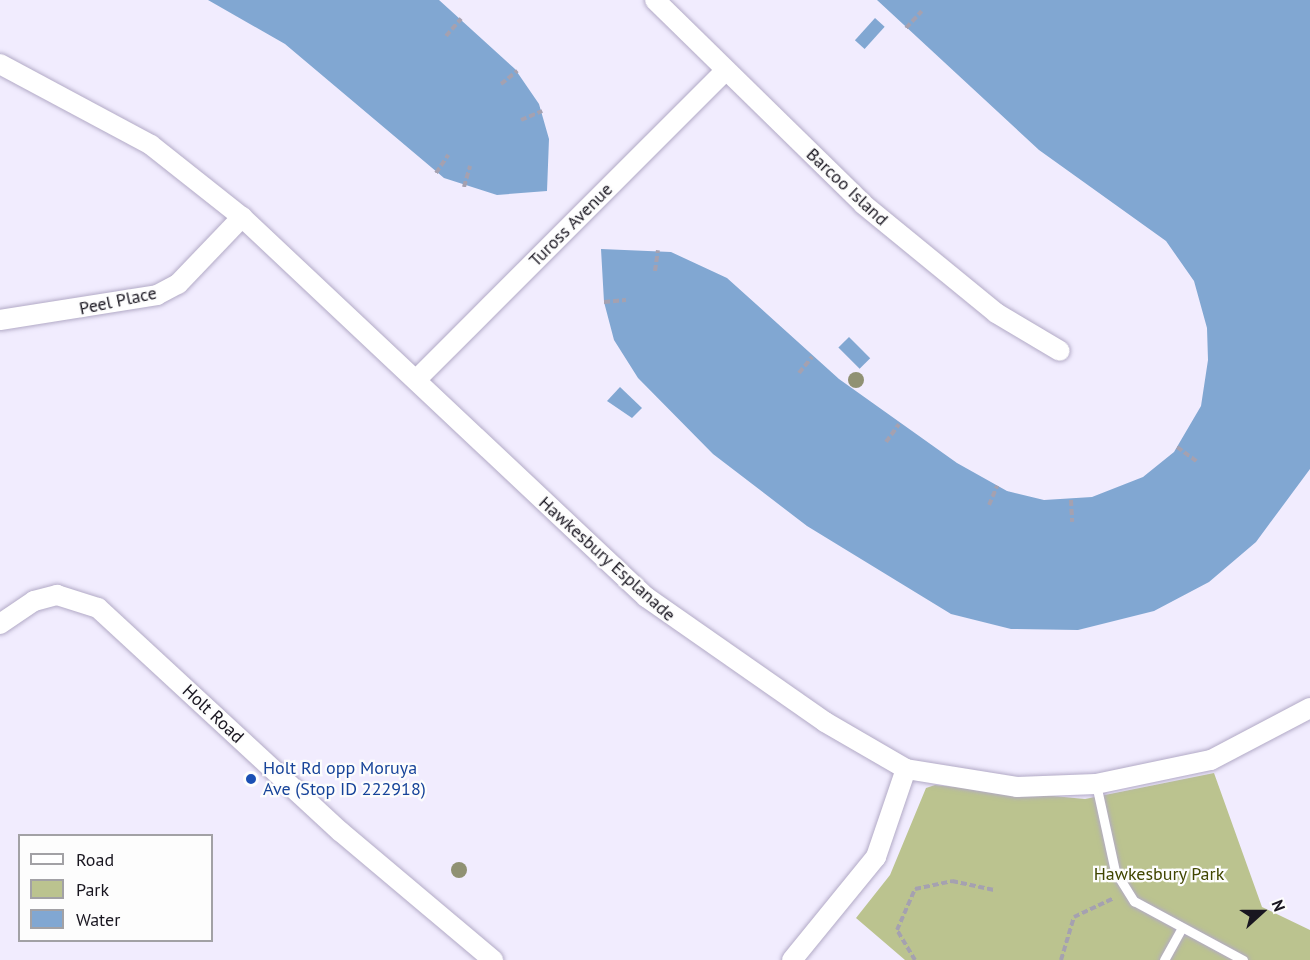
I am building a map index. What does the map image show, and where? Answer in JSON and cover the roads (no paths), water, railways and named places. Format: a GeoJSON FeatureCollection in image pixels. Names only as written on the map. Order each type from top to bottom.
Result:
{"type":"FeatureCollection","features":[{"type":"Feature","properties":{"kind":"street","name":"Barcoo Island"},"geometry":{"type":"LineString","coordinates":[[654,0],[725,71],[926,258],[996,313],[1060,351]]}},
{"type":"Feature","properties":{"kind":"street","name":"Hawkesbury Esplanade"},"geometry":{"type":"LineString","coordinates":[[0,64],[151,145],[242,217],[417,379],[646,597],[806,709],[906,769],[1017,787],[1096,784],[1211,760],[1310,708]]}},
{"type":"Feature","properties":{"kind":"street","name":"Tuross Avenue"},"geometry":{"type":"LineString","coordinates":[[417,379],[725,71]]}},
{"type":"Feature","properties":{"kind":"street","name":"Peel Place"},"geometry":{"type":"LineString","coordinates":[[0,320],[157,295],[178,284],[242,217]]}},
{"type":"Feature","properties":{"kind":"street","name":"Holt Road"},"geometry":{"type":"LineString","coordinates":[[0,624],[34,601],[57,595],[98,608],[341,832],[493,960]]}},
{"type":"Feature","properties":{"kind":"street"},"geometry":{"type":"LineString","coordinates":[[792,960],[876,858],[906,769]]}},
{"type":"Feature","properties":{"kind":"lane"},"geometry":{"type":"LineString","coordinates":[[1096,784],[1106,843],[1134,901],[1243,960]]}},
{"type":"Feature","properties":{"kind":"lane"},"geometry":{"type":"LineString","coordinates":[[1164,960],[1182,928]]}},
{"type":"Feature","properties":{"kind":"water"},"geometry":{"type":"Polygon","coordinates":[[[208,0],[439,0],[515,69],[539,104],[549,139],[547,191],[497,195],[444,178],[285,44],[208,0]]]}},
{"type":"Feature","properties":{"kind":"water"},"geometry":{"type":"Polygon","coordinates":[[[877,0],[1310,0],[1310,469],[1256,542],[1209,582],[1154,611],[1078,630],[1011,629],[951,614],[807,526],[713,454],[638,378],[614,340],[604,302],[601,249],[671,252],[727,278],[839,379],[957,463],[1007,491],[1044,500],[1092,497],[1143,477],[1174,452],[1201,406],[1208,360],[1207,328],[1194,281],[1166,241],[1039,150],[877,0]]]}},
{"type":"Feature","properties":{"kind":"water"},"geometry":{"type":"Polygon","coordinates":[[[875,18],[885,27],[865,49],[855,40],[875,18]]]}},
{"type":"Feature","properties":{"kind":"water"},"geometry":{"type":"Polygon","coordinates":[[[849,337],[870,358],[860,369],[838,348],[849,337]]]}},
{"type":"Feature","properties":{"kind":"water"},"geometry":{"type":"Polygon","coordinates":[[[620,387],[642,408],[632,418],[607,401],[620,387]]]}},
{"type":"Feature","properties":{"kind":"place","name":"Holt Rd opp Moruya Ave (Stop ID 222918)"},"geometry":{"type":"Point","coordinates":[251,779]}},
{"type":"Feature","properties":{"kind":"park label","name":"Hawkesbury Park"},"geometry":{"type":"Point","coordinates":[1159,874]}}]}
